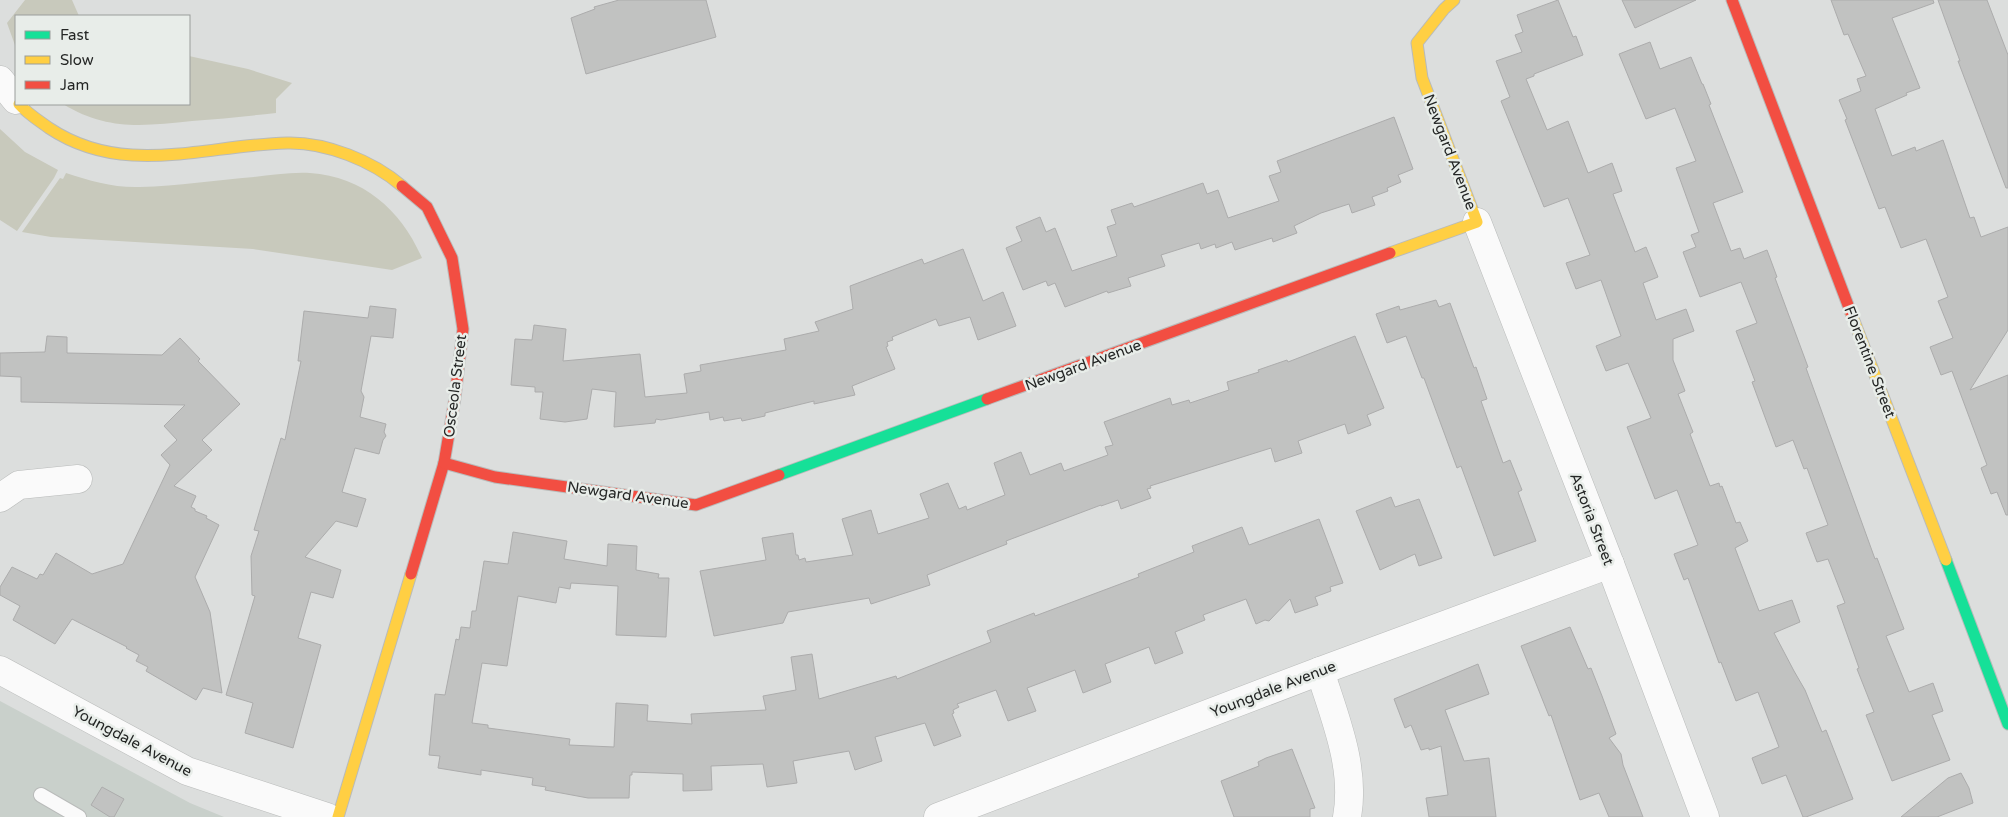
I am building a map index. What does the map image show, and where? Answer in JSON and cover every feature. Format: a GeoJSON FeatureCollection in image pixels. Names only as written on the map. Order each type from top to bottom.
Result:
{"type":"FeatureCollection","features":[{"type":"Feature","properties":{"kind":"street","name":"Newgard Avenue"},"geometry":{"type":"LineString","coordinates":[[444,463],[495,476],[696,504],[1477,222],[1422,78],[1417,43],[1444,9],[1454,0]]}},
{"type":"Feature","properties":{"kind":"street","name":"Florentine Street"},"geometry":{"type":"LineString","coordinates":[[1732,0],[2008,724]]}},
{"type":"Feature","properties":{"kind":"street"},"geometry":{"type":"LineString","coordinates":[[0,80],[15,99]]}},
{"type":"Feature","properties":{"kind":"street","name":"Osceola Street"},"geometry":{"type":"LineString","coordinates":[[20,105],[27,113],[66,138],[112,154],[157,156],[288,142],[334,149],[386,172],[427,207],[452,258],[463,329],[455,398],[444,463],[338,817]]}},
{"type":"Feature","properties":{"kind":"street","name":"Astoria Street"},"geometry":{"type":"LineString","coordinates":[[1477,222],[1610,564],[1705,817]]}},
{"type":"Feature","properties":{"kind":"street"},"geometry":{"type":"LineString","coordinates":[[0,498],[20,485],[78,480]]}},
{"type":"Feature","properties":{"kind":"street","name":"Youngdale Avenue"},"geometry":{"type":"LineString","coordinates":[[938,817],[1610,564]]}},
{"type":"Feature","properties":{"kind":"street","name":"Youngdale Avenue"},"geometry":{"type":"LineString","coordinates":[[0,670],[187,771],[326,817]]}},
{"type":"Feature","properties":{"kind":"street"},"geometry":{"type":"LineString","coordinates":[[1320,672],[1344,745],[1350,801],[1347,817]]}},
{"type":"Feature","properties":{"kind":"lane"},"geometry":{"type":"LineString","coordinates":[[42,795],[79,817]]}},
{"type":"Feature","properties":{"kind":"shaded area"},"geometry":{"type":"Polygon","coordinates":[[[25,0],[72,0],[79,15],[15,15],[15,45],[7,23],[25,0]]]}},
{"type":"Feature","properties":{"kind":"shaded area"},"geometry":{"type":"Polygon","coordinates":[[[190,56],[248,69],[292,83],[276,99],[276,113],[141,125],[110,123],[79,113],[65,105],[190,105],[190,56]]]}},
{"type":"Feature","properties":{"kind":"shaded area"},"geometry":{"type":"Polygon","coordinates":[[[0,129],[25,152],[58,170],[17,231],[0,220],[0,129]]]}},
{"type":"Feature","properties":{"kind":"shaded area"},"geometry":{"type":"Polygon","coordinates":[[[66,173],[102,183],[130,187],[289,173],[310,173],[329,176],[347,181],[364,189],[392,211],[403,225],[422,258],[392,270],[253,249],[51,237],[22,232],[60,178],[63,179],[66,173]]]}},
{"type":"Feature","properties":{"kind":"shaded area"},"geometry":{"type":"Polygon","coordinates":[[[0,701],[190,803],[224,817],[0,817],[0,701]]]}},
{"type":"Feature","properties":{"kind":"building"},"geometry":{"type":"Polygon","coordinates":[[[619,0],[706,0],[716,37],[586,74],[571,18],[595,9],[594,7],[619,0]]]}},
{"type":"Feature","properties":{"kind":"building"},"geometry":{"type":"Polygon","coordinates":[[[1558,0],[1573,37],[1576,36],[1583,55],[1534,74],[1534,76],[1526,79],[1547,130],[1568,121],[1588,173],[1612,163],[1622,191],[1613,194],[1635,252],[1646,247],[1658,277],[1643,283],[1656,320],[1686,309],[1694,331],[1673,339],[1673,360],[1685,391],[1678,394],[1693,432],[1690,434],[1710,486],[1719,483],[1720,487],[1722,486],[1736,523],[1740,522],[1748,541],[1735,548],[1759,611],[1792,600],[1800,622],[1774,633],[1805,690],[1822,732],[1826,730],[1853,799],[1806,817],[1803,817],[1786,775],[1762,784],[1752,758],[1779,747],[1758,692],[1736,701],[1721,662],[1719,663],[1688,578],[1684,580],[1674,554],[1698,545],[1677,490],[1655,499],[1627,427],[1651,418],[1628,363],[1606,371],[1596,346],[1621,336],[1601,280],[1576,289],[1566,263],[1590,255],[1568,198],[1544,207],[1501,101],[1510,97],[1496,61],[1522,52],[1515,35],[1523,32],[1517,15],[1558,0]]]}},
{"type":"Feature","properties":{"kind":"building"},"geometry":{"type":"Polygon","coordinates":[[[1622,0],[1696,0],[1635,28],[1622,0]]]}},
{"type":"Feature","properties":{"kind":"building"},"geometry":{"type":"Polygon","coordinates":[[[1831,0],[1933,0],[1934,3],[1892,18],[1920,88],[1875,109],[1892,156],[1915,147],[1916,151],[1943,140],[1970,218],[1974,217],[1981,237],[2008,227],[2008,330],[1970,390],[2008,375],[2008,515],[2006,515],[1997,492],[1991,494],[1981,468],[1987,465],[1952,371],[1941,375],[1930,347],[1953,338],[1938,301],[1948,297],[1926,239],[1901,248],[1885,207],[1879,209],[1845,120],[1847,119],[1839,100],[1861,91],[1857,79],[1866,76],[1848,34],[1844,35],[1831,0]]]}},
{"type":"Feature","properties":{"kind":"building"},"geometry":{"type":"Polygon","coordinates":[[[1938,0],[1987,0],[2008,55],[2008,188],[2006,188],[1958,61],[1960,61],[1938,0]]]}},
{"type":"Feature","properties":{"kind":"building"},"geometry":{"type":"Polygon","coordinates":[[[1650,42],[1660,69],[1691,57],[1703,84],[1711,104],[1709,105],[1743,192],[1713,203],[1731,251],[1740,248],[1744,259],[1767,250],[1777,277],[1775,278],[1808,367],[1806,368],[1875,559],[1877,558],[1904,629],[1886,636],[1909,692],[1933,683],[1943,711],[1932,715],[1950,760],[1892,781],[1866,715],[1874,712],[1857,669],[1859,668],[1837,606],[1845,603],[1828,559],[1817,562],[1806,533],[1828,525],[1807,468],[1804,469],[1793,440],[1776,447],[1752,382],[1755,381],[1736,331],[1757,323],[1741,282],[1700,297],[1683,252],[1696,247],[1691,235],[1699,232],[1676,168],[1696,161],[1675,108],[1646,119],[1619,54],[1650,42]]]}},
{"type":"Feature","properties":{"kind":"building"},"geometry":{"type":"Polygon","coordinates":[[[1394,117],[1413,169],[1398,175],[1401,182],[1387,188],[1388,191],[1372,197],[1375,205],[1352,213],[1349,204],[1321,213],[1294,226],[1297,233],[1273,242],[1272,238],[1235,250],[1232,242],[1216,248],[1215,244],[1201,249],[1199,243],[1161,255],[1165,266],[1128,278],[1131,286],[1108,293],[1107,291],[1065,307],[1055,283],[1048,286],[1046,281],[1023,290],[1006,248],[1022,241],[1016,227],[1040,217],[1046,232],[1055,228],[1072,271],[1117,256],[1107,227],[1116,224],[1111,210],[1132,203],[1134,207],[1203,183],[1207,194],[1218,190],[1228,218],[1279,201],[1269,176],[1281,172],[1277,161],[1394,117]]]}},
{"type":"Feature","properties":{"kind":"building"},"geometry":{"type":"Polygon","coordinates":[[[963,249],[983,301],[1003,292],[1016,326],[978,340],[970,317],[939,326],[936,319],[892,337],[893,340],[887,342],[888,346],[886,347],[895,369],[852,386],[855,395],[814,404],[814,401],[765,413],[765,416],[742,421],[741,418],[724,421],[723,417],[710,420],[709,412],[661,420],[656,419],[655,423],[614,427],[616,392],[592,389],[587,419],[565,422],[540,419],[543,392],[535,392],[535,387],[511,385],[515,339],[532,340],[534,325],[566,329],[563,361],[640,354],[645,397],[687,393],[684,374],[701,371],[700,365],[786,350],[784,339],[819,331],[815,322],[853,309],[850,286],[922,259],[924,264],[963,249]]]}},
{"type":"Feature","properties":{"kind":"building"},"geometry":{"type":"Polygon","coordinates":[[[1436,300],[1439,307],[1450,303],[1487,399],[1481,401],[1503,463],[1510,460],[1522,490],[1518,492],[1536,541],[1494,556],[1461,466],[1457,468],[1424,378],[1422,378],[1406,336],[1387,343],[1376,314],[1399,306],[1400,310],[1436,300]]]}},
{"type":"Feature","properties":{"kind":"building"},"geometry":{"type":"Polygon","coordinates":[[[370,306],[396,309],[393,338],[371,336],[361,391],[364,397],[360,417],[386,424],[384,432],[386,436],[379,454],[355,448],[342,492],[366,499],[357,527],[336,521],[305,557],[341,570],[333,598],[311,592],[298,638],[321,645],[293,748],[245,733],[253,703],[226,695],[255,596],[252,595],[251,556],[259,531],[254,530],[281,438],[285,440],[301,361],[298,361],[304,311],[368,318],[370,306]]]}},
{"type":"Feature","properties":{"kind":"building"},"geometry":{"type":"Polygon","coordinates":[[[47,336],[67,337],[67,353],[162,355],[180,338],[200,359],[198,361],[240,404],[202,440],[212,450],[174,486],[196,496],[191,507],[219,525],[195,577],[210,612],[222,693],[203,688],[196,700],[146,671],[148,667],[136,661],[139,655],[127,647],[72,619],[55,644],[13,620],[20,606],[0,595],[0,587],[12,567],[37,579],[40,574],[43,575],[56,553],[92,574],[123,564],[170,465],[161,455],[177,440],[164,426],[185,405],[21,402],[21,377],[0,376],[0,353],[45,352],[47,336]]]}},
{"type":"Feature","properties":{"kind":"building"},"geometry":{"type":"Polygon","coordinates":[[[1355,336],[1384,408],[1367,415],[1371,425],[1348,434],[1345,424],[1298,441],[1302,453],[1275,462],[1271,448],[1150,486],[1151,488],[1147,489],[1151,498],[1121,509],[1118,500],[1101,505],[1006,541],[1007,544],[927,575],[930,585],[871,604],[869,598],[788,612],[783,623],[714,636],[700,571],[766,560],[762,538],[793,533],[796,555],[798,555],[799,560],[805,558],[806,562],[853,555],[842,519],[871,510],[878,534],[929,518],[920,494],[948,483],[959,509],[966,506],[967,510],[1005,495],[994,463],[1021,452],[1030,475],[1061,463],[1064,471],[1108,455],[1105,447],[1113,445],[1104,422],[1170,398],[1172,405],[1189,400],[1190,403],[1229,390],[1227,382],[1259,372],[1258,370],[1287,360],[1288,362],[1355,336]]]}},
{"type":"Feature","properties":{"kind":"building"},"geometry":{"type":"Polygon","coordinates":[[[1391,497],[1395,507],[1419,499],[1442,558],[1419,566],[1415,554],[1380,570],[1356,511],[1391,497]]]}},
{"type":"Feature","properties":{"kind":"building"},"geometry":{"type":"Polygon","coordinates":[[[1319,519],[1343,583],[1330,587],[1331,591],[1315,597],[1318,605],[1295,613],[1290,599],[1269,621],[1265,620],[1256,624],[1246,599],[1203,615],[1205,620],[1175,632],[1183,653],[1155,664],[1149,647],[1105,664],[1111,682],[1083,693],[1075,670],[1027,688],[1036,711],[1008,721],[996,690],[957,704],[959,707],[953,710],[954,713],[952,714],[961,736],[934,746],[925,723],[875,737],[882,761],[855,770],[849,751],[793,761],[797,783],[767,787],[763,764],[711,766],[712,790],[683,791],[683,774],[632,772],[632,775],[630,775],[629,798],[588,798],[545,790],[546,787],[532,785],[533,778],[481,770],[481,775],[438,768],[440,756],[429,755],[435,694],[445,695],[456,639],[459,640],[461,627],[470,628],[472,611],[476,611],[484,561],[508,564],[513,532],[567,541],[564,559],[607,566],[608,544],[637,546],[636,570],[659,574],[658,578],[669,578],[666,637],[616,635],[618,586],[571,583],[570,589],[559,587],[556,603],[518,596],[507,666],[482,663],[472,723],[488,725],[488,728],[570,739],[569,745],[614,747],[616,703],[648,705],[647,721],[692,724],[691,714],[766,710],[763,696],[796,690],[791,657],[812,654],[819,699],[896,676],[897,679],[991,642],[987,631],[1034,613],[1035,616],[1139,577],[1138,574],[1194,552],[1192,546],[1242,527],[1249,545],[1319,519]]]}},
{"type":"Feature","properties":{"kind":"building"},"geometry":{"type":"Polygon","coordinates":[[[1570,627],[1588,669],[1591,668],[1602,696],[1616,734],[1609,738],[1621,754],[1623,765],[1643,817],[1609,817],[1599,793],[1580,800],[1551,715],[1549,716],[1521,646],[1570,627]]]}},
{"type":"Feature","properties":{"kind":"building"},"geometry":{"type":"Polygon","coordinates":[[[1478,664],[1489,694],[1445,710],[1464,761],[1489,758],[1496,817],[1429,817],[1426,798],[1448,795],[1441,746],[1429,750],[1429,748],[1421,750],[1411,725],[1405,728],[1394,699],[1478,664]]]}},
{"type":"Feature","properties":{"kind":"building"},"geometry":{"type":"Polygon","coordinates":[[[1292,749],[1315,808],[1310,809],[1310,817],[1234,817],[1221,781],[1259,766],[1258,762],[1266,758],[1292,749]]]}},
{"type":"Feature","properties":{"kind":"building"},"geometry":{"type":"Polygon","coordinates":[[[1961,773],[1969,788],[1973,803],[1937,817],[1901,817],[1948,778],[1961,773]]]}},
{"type":"Feature","properties":{"kind":"building"},"geometry":{"type":"Polygon","coordinates":[[[102,787],[124,799],[114,817],[110,817],[91,805],[102,787]]]}},
{"type":"Feature","properties":{"kind":"traffic: fast"},"geometry":{"type":"LineString","coordinates":[[779,475],[987,399]]}},
{"type":"Feature","properties":{"kind":"traffic: fast"},"geometry":{"type":"LineString","coordinates":[[1946,560],[2008,724]]}},
{"type":"Feature","properties":{"kind":"traffic: slow"},"geometry":{"type":"LineString","coordinates":[[1390,253],[1477,222],[1422,78],[1417,43],[1444,9],[1454,0]]}},
{"type":"Feature","properties":{"kind":"traffic: slow"},"geometry":{"type":"LineString","coordinates":[[20,105],[49,128],[77,143],[106,152],[135,155],[165,155],[256,145],[302,144],[333,150],[363,161],[402,186]]}},
{"type":"Feature","properties":{"kind":"traffic: slow"},"geometry":{"type":"LineString","coordinates":[[1851,313],[1946,560]]}},
{"type":"Feature","properties":{"kind":"traffic: slow"},"geometry":{"type":"LineString","coordinates":[[338,817],[411,574]]}},
{"type":"Feature","properties":{"kind":"traffic: jam"},"geometry":{"type":"LineString","coordinates":[[1732,0],[1851,313]]}},
{"type":"Feature","properties":{"kind":"traffic: jam"},"geometry":{"type":"LineString","coordinates":[[402,186],[427,207],[452,258],[463,329],[455,398],[444,463],[411,574]]}},
{"type":"Feature","properties":{"kind":"traffic: jam"},"geometry":{"type":"LineString","coordinates":[[987,399],[1390,253]]}},
{"type":"Feature","properties":{"kind":"traffic: jam"},"geometry":{"type":"LineString","coordinates":[[444,463],[495,477],[696,505],[779,475]]}}]}
